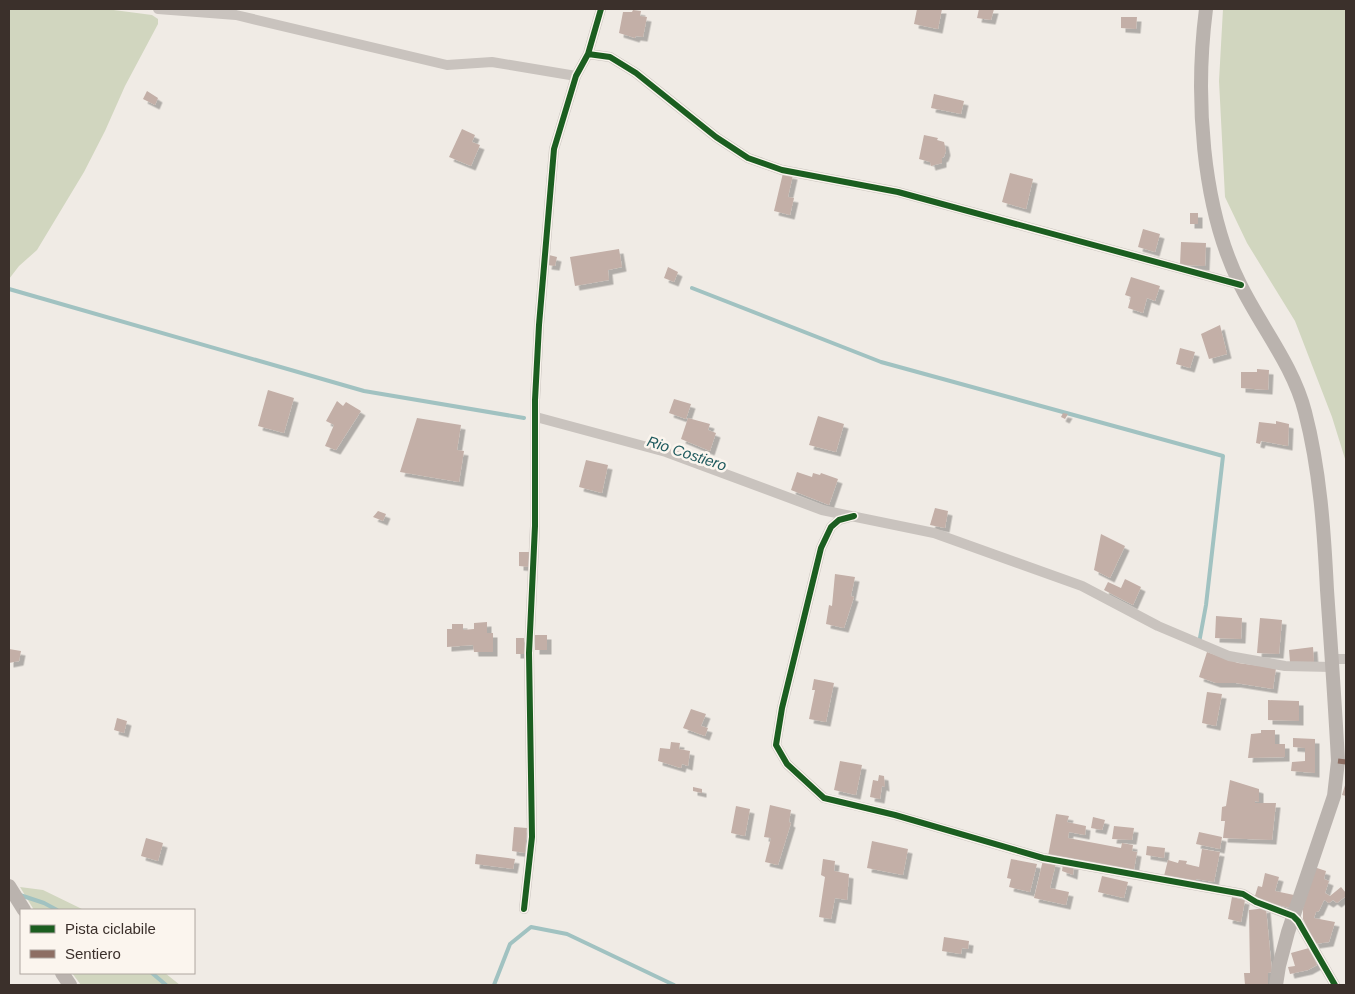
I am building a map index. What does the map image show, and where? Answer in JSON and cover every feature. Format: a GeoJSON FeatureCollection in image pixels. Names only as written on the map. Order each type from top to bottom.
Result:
{"type":"FeatureCollection","features":[{"type":"Feature","properties":{"kind":"main road"},"geometry":{"type":"LineString","coordinates":[[1206,9],[1200,109],[1213,205],[1229,261],[1241,286],[1289,367],[1308,427],[1321,504],[1338,761],[1334,796],[1293,916],[1279,966],[1276,985]]}},
{"type":"Feature","properties":{"kind":"main road"},"geometry":{"type":"LineString","coordinates":[[10,888],[21,906]]}},
{"type":"Feature","properties":{"kind":"main road"},"geometry":{"type":"LineString","coordinates":[[63,974],[70,985]]}},
{"type":"Feature","properties":{"kind":"street"},"geometry":{"type":"LineString","coordinates":[[158,9],[236,15],[447,65],[492,62],[576,76]]}},
{"type":"Feature","properties":{"kind":"street"},"geometry":{"type":"LineString","coordinates":[[524,909],[532,837],[529,652],[535,526],[539,325],[554,149],[576,76],[588,54],[601,9]]}},
{"type":"Feature","properties":{"kind":"street"},"geometry":{"type":"LineString","coordinates":[[588,54],[610,57],[636,73],[716,137],[748,158],[782,170],[898,192],[1241,286]]}},
{"type":"Feature","properties":{"kind":"street"},"geometry":{"type":"LineString","coordinates":[[536,417],[666,452],[822,510],[934,533],[1082,586],[1158,626],[1228,656],[1285,666],[1332,663],[1346,659]]}},
{"type":"Feature","properties":{"kind":"street"},"geometry":{"type":"LineString","coordinates":[[854,516],[840,520],[831,527],[821,548],[787,689],[776,745],[787,764],[824,798],[895,815],[1043,858],[1243,894],[1256,902],[1293,916],[1320,957],[1335,985]]}},
{"type":"Feature","properties":{"kind":"green space"},"geometry":{"type":"Polygon","coordinates":[[[9,9],[106,9],[152,15],[158,19],[158,24],[125,86],[84,172],[37,250],[19,266],[9,279],[9,9]]]}},
{"type":"Feature","properties":{"kind":"green space"},"geometry":{"type":"Polygon","coordinates":[[[1223,9],[1346,9],[1346,462],[1332,417],[1295,321],[1247,243],[1225,197],[1219,81],[1223,9]]]}},
{"type":"Feature","properties":{"kind":"green space"},"geometry":{"type":"Polygon","coordinates":[[[20,887],[43,890],[82,909],[33,909],[20,887]]]}},
{"type":"Feature","properties":{"kind":"green space"},"geometry":{"type":"Polygon","coordinates":[[[73,974],[166,974],[180,985],[81,985],[73,974]]]}},
{"type":"Feature","properties":{"kind":"building"},"geometry":{"type":"Polygon","coordinates":[[[917,9],[942,9],[938,29],[914,24],[917,9]]]}},
{"type":"Feature","properties":{"kind":"building"},"geometry":{"type":"Polygon","coordinates":[[[979,9],[994,9],[991,20],[977,18],[979,9]]]}},
{"type":"Feature","properties":{"kind":"building"},"geometry":{"type":"Polygon","coordinates":[[[633,10],[641,11],[640,16],[647,17],[643,37],[636,36],[635,38],[619,33],[623,12],[632,12],[633,10]]]}},
{"type":"Feature","properties":{"kind":"building"},"geometry":{"type":"Polygon","coordinates":[[[1121,17],[1137,17],[1136,29],[1121,28],[1121,17]]]}},
{"type":"Feature","properties":{"kind":"building"},"geometry":{"type":"Polygon","coordinates":[[[147,91],[158,98],[155,105],[143,99],[147,91]]]}},
{"type":"Feature","properties":{"kind":"building"},"geometry":{"type":"Polygon","coordinates":[[[934,94],[964,101],[961,114],[931,108],[934,94]]]}},
{"type":"Feature","properties":{"kind":"building"},"geometry":{"type":"Polygon","coordinates":[[[462,129],[475,135],[472,142],[480,145],[471,166],[449,157],[462,129]]]}},
{"type":"Feature","properties":{"kind":"building"},"geometry":{"type":"Polygon","coordinates":[[[924,135],[938,138],[937,140],[944,142],[946,151],[942,158],[942,163],[931,166],[930,162],[919,159],[924,135]]]}},
{"type":"Feature","properties":{"kind":"building"},"geometry":{"type":"Polygon","coordinates":[[[783,173],[793,175],[788,197],[794,198],[790,215],[774,211],[783,173]]]}},
{"type":"Feature","properties":{"kind":"building"},"geometry":{"type":"Polygon","coordinates":[[[1010,173],[1033,179],[1026,209],[1002,202],[1010,173]]]}},
{"type":"Feature","properties":{"kind":"building"},"geometry":{"type":"Polygon","coordinates":[[[1190,213],[1198,213],[1198,224],[1190,224],[1190,213]]]}},
{"type":"Feature","properties":{"kind":"building"},"geometry":{"type":"Polygon","coordinates":[[[1143,229],[1160,234],[1155,252],[1138,247],[1143,229]]]}},
{"type":"Feature","properties":{"kind":"building"},"geometry":{"type":"Polygon","coordinates":[[[1181,242],[1206,243],[1205,266],[1180,265],[1181,242]]]}},
{"type":"Feature","properties":{"kind":"building"},"geometry":{"type":"Polygon","coordinates":[[[619,249],[622,267],[608,270],[609,280],[575,286],[570,257],[619,249]]]}},
{"type":"Feature","properties":{"kind":"building"},"geometry":{"type":"Polygon","coordinates":[[[549,255],[557,257],[555,266],[547,265],[549,255]]]}},
{"type":"Feature","properties":{"kind":"building"},"geometry":{"type":"Polygon","coordinates":[[[668,267],[678,272],[674,282],[664,278],[668,267]]]}},
{"type":"Feature","properties":{"kind":"building"},"geometry":{"type":"Polygon","coordinates":[[[1131,277],[1160,286],[1155,301],[1147,298],[1143,313],[1128,308],[1131,297],[1125,295],[1131,277]]]}},
{"type":"Feature","properties":{"kind":"building"},"geometry":{"type":"Polygon","coordinates":[[[1220,325],[1227,354],[1209,359],[1201,334],[1220,325]]]}},
{"type":"Feature","properties":{"kind":"building"},"geometry":{"type":"Polygon","coordinates":[[[1180,348],[1195,352],[1190,368],[1176,364],[1180,348]]]}},
{"type":"Feature","properties":{"kind":"building"},"geometry":{"type":"Polygon","coordinates":[[[1257,369],[1269,370],[1268,390],[1241,388],[1241,372],[1257,372],[1257,369]]]}},
{"type":"Feature","properties":{"kind":"building"},"geometry":{"type":"Polygon","coordinates":[[[268,390],[294,398],[284,433],[258,426],[268,390]]]}},
{"type":"Feature","properties":{"kind":"building"},"geometry":{"type":"Polygon","coordinates":[[[674,399],[691,404],[686,419],[669,413],[674,399]]]}},
{"type":"Feature","properties":{"kind":"building"},"geometry":{"type":"Polygon","coordinates":[[[337,401],[343,406],[346,402],[361,411],[336,450],[325,446],[334,425],[326,421],[337,401]]]}},
{"type":"Feature","properties":{"kind":"building"},"geometry":{"type":"Polygon","coordinates":[[[1063,413],[1068,414],[1065,419],[1061,417],[1063,413]]]}},
{"type":"Feature","properties":{"kind":"building"},"geometry":{"type":"Polygon","coordinates":[[[818,416],[844,424],[836,452],[809,445],[818,416]]]}},
{"type":"Feature","properties":{"kind":"building"},"geometry":{"type":"Polygon","coordinates":[[[417,418],[461,425],[457,450],[464,451],[459,482],[400,472],[417,418]]]}},
{"type":"Feature","properties":{"kind":"building"},"geometry":{"type":"Polygon","coordinates":[[[688,418],[710,424],[708,430],[716,433],[710,451],[681,439],[688,418]]]}},
{"type":"Feature","properties":{"kind":"building"},"geometry":{"type":"Polygon","coordinates":[[[1276,421],[1289,424],[1288,446],[1261,441],[1260,444],[1256,443],[1259,422],[1276,424],[1276,421]]]}},
{"type":"Feature","properties":{"kind":"building"},"geometry":{"type":"Polygon","coordinates":[[[586,460],[608,465],[602,493],[579,487],[586,460]]]}},
{"type":"Feature","properties":{"kind":"building"},"geometry":{"type":"Polygon","coordinates":[[[797,472],[812,477],[813,473],[820,475],[821,473],[838,479],[829,505],[791,490],[797,472]]]}},
{"type":"Feature","properties":{"kind":"building"},"geometry":{"type":"Polygon","coordinates":[[[935,508],[948,511],[945,528],[930,525],[935,508]]]}},
{"type":"Feature","properties":{"kind":"building"},"geometry":{"type":"Polygon","coordinates":[[[378,511],[386,514],[383,521],[373,517],[378,511]]]}},
{"type":"Feature","properties":{"kind":"building"},"geometry":{"type":"Polygon","coordinates":[[[1101,534],[1125,546],[1110,578],[1094,570],[1101,534]]]}},
{"type":"Feature","properties":{"kind":"building"},"geometry":{"type":"Polygon","coordinates":[[[519,552],[530,552],[530,567],[519,566],[519,552]]]}},
{"type":"Feature","properties":{"kind":"building"},"geometry":{"type":"Polygon","coordinates":[[[835,574],[855,577],[851,596],[854,597],[844,628],[826,624],[829,605],[832,606],[835,574]]]}},
{"type":"Feature","properties":{"kind":"building"},"geometry":{"type":"Polygon","coordinates":[[[1125,579],[1141,587],[1133,605],[1104,590],[1108,582],[1121,588],[1125,579]]]}},
{"type":"Feature","properties":{"kind":"building"},"geometry":{"type":"Polygon","coordinates":[[[1216,616],[1242,618],[1241,639],[1215,638],[1216,616]]]}},
{"type":"Feature","properties":{"kind":"building"},"geometry":{"type":"Polygon","coordinates":[[[1260,618],[1282,620],[1279,654],[1257,653],[1260,618]]]}},
{"type":"Feature","properties":{"kind":"building"},"geometry":{"type":"Polygon","coordinates":[[[487,622],[487,633],[493,633],[493,652],[474,652],[473,645],[447,647],[447,629],[452,629],[452,624],[463,624],[463,630],[474,629],[474,623],[487,622]]]}},
{"type":"Feature","properties":{"kind":"building"},"geometry":{"type":"Polygon","coordinates":[[[535,635],[547,635],[547,650],[535,650],[535,635]]]}},
{"type":"Feature","properties":{"kind":"building"},"geometry":{"type":"Polygon","coordinates":[[[516,638],[524,638],[525,654],[516,654],[516,638]]]}},
{"type":"Feature","properties":{"kind":"building"},"geometry":{"type":"Polygon","coordinates":[[[1313,647],[1314,662],[1290,662],[1289,650],[1313,647]]]}},
{"type":"Feature","properties":{"kind":"building"},"geometry":{"type":"Polygon","coordinates":[[[9,649],[21,651],[19,661],[9,663],[9,649]]]}},
{"type":"Feature","properties":{"kind":"building"},"geometry":{"type":"Polygon","coordinates":[[[1207,652],[1238,663],[1276,668],[1273,689],[1236,683],[1216,683],[1199,677],[1207,652]]]}},
{"type":"Feature","properties":{"kind":"building"},"geometry":{"type":"Polygon","coordinates":[[[814,679],[834,683],[826,722],[809,719],[815,690],[812,690],[814,679]]]}},
{"type":"Feature","properties":{"kind":"building"},"geometry":{"type":"Polygon","coordinates":[[[1207,692],[1222,694],[1216,726],[1202,723],[1207,692]]]}},
{"type":"Feature","properties":{"kind":"building"},"geometry":{"type":"Polygon","coordinates":[[[1268,700],[1299,701],[1299,721],[1268,720],[1268,700]]]}},
{"type":"Feature","properties":{"kind":"building"},"geometry":{"type":"Polygon","coordinates":[[[691,709],[706,714],[701,726],[708,728],[705,736],[683,728],[691,709]]]}},
{"type":"Feature","properties":{"kind":"building"},"geometry":{"type":"Polygon","coordinates":[[[117,718],[127,721],[124,733],[114,730],[117,718]]]}},
{"type":"Feature","properties":{"kind":"building"},"geometry":{"type":"Polygon","coordinates":[[[1261,730],[1275,730],[1275,744],[1285,744],[1285,757],[1248,758],[1251,734],[1261,733],[1261,730]]]}},
{"type":"Feature","properties":{"kind":"building"},"geometry":{"type":"Polygon","coordinates":[[[1293,738],[1315,739],[1315,773],[1291,771],[1292,762],[1305,761],[1305,748],[1293,747],[1293,738]]]}},
{"type":"Feature","properties":{"kind":"building"},"geometry":{"type":"Polygon","coordinates":[[[671,742],[680,743],[679,749],[690,751],[688,766],[682,764],[681,768],[658,761],[660,748],[670,749],[671,742]]]}},
{"type":"Feature","properties":{"kind":"building"},"geometry":{"type":"Polygon","coordinates":[[[840,761],[862,765],[856,795],[834,790],[840,761]]]}},
{"type":"Feature","properties":{"kind":"building"},"geometry":{"type":"Polygon","coordinates":[[[879,775],[884,776],[885,787],[882,786],[880,799],[870,797],[873,780],[878,781],[879,775]]]}},
{"type":"Feature","properties":{"kind":"building"},"geometry":{"type":"Polygon","coordinates":[[[1230,780],[1259,789],[1259,802],[1255,801],[1255,803],[1276,803],[1272,840],[1223,838],[1225,821],[1221,821],[1222,807],[1226,806],[1230,780]]]}},
{"type":"Feature","properties":{"kind":"building"},"geometry":{"type":"Polygon","coordinates":[[[1346,782],[1346,796],[1342,795],[1346,782]]]}},
{"type":"Feature","properties":{"kind":"building"},"geometry":{"type":"Polygon","coordinates":[[[693,787],[702,789],[702,793],[693,791],[693,787]]]}},
{"type":"Feature","properties":{"kind":"building"},"geometry":{"type":"Polygon","coordinates":[[[770,805],[791,810],[789,822],[791,823],[778,865],[765,862],[771,838],[764,837],[770,805]]]}},
{"type":"Feature","properties":{"kind":"building"},"geometry":{"type":"Polygon","coordinates":[[[736,806],[750,809],[745,836],[731,833],[736,806]]]}},
{"type":"Feature","properties":{"kind":"building"},"geometry":{"type":"Polygon","coordinates":[[[1056,814],[1069,816],[1067,822],[1086,826],[1085,835],[1069,832],[1068,838],[1121,848],[1122,843],[1133,845],[1132,851],[1137,852],[1134,870],[1048,856],[1056,814]]]}},
{"type":"Feature","properties":{"kind":"building"},"geometry":{"type":"Polygon","coordinates":[[[1093,817],[1105,820],[1102,830],[1091,828],[1093,817]]]}},
{"type":"Feature","properties":{"kind":"building"},"geometry":{"type":"Polygon","coordinates":[[[1114,826],[1134,828],[1132,840],[1112,839],[1114,826]]]}},
{"type":"Feature","properties":{"kind":"building"},"geometry":{"type":"Polygon","coordinates":[[[514,827],[527,828],[525,853],[512,851],[514,827]]]}},
{"type":"Feature","properties":{"kind":"building"},"geometry":{"type":"Polygon","coordinates":[[[1199,832],[1222,837],[1220,849],[1196,844],[1199,832]]]}},
{"type":"Feature","properties":{"kind":"building"},"geometry":{"type":"Polygon","coordinates":[[[146,838],[163,843],[158,861],[141,856],[146,838]]]}},
{"type":"Feature","properties":{"kind":"building"},"geometry":{"type":"Polygon","coordinates":[[[872,841],[908,849],[903,875],[867,868],[872,841]]]}},
{"type":"Feature","properties":{"kind":"building"},"geometry":{"type":"Polygon","coordinates":[[[1147,846],[1165,848],[1164,858],[1146,855],[1147,846]]]}},
{"type":"Feature","properties":{"kind":"building"},"geometry":{"type":"Polygon","coordinates":[[[1202,849],[1220,852],[1214,882],[1196,879],[1196,882],[1164,876],[1168,860],[1178,863],[1179,860],[1187,861],[1186,864],[1199,867],[1202,849]]]}},
{"type":"Feature","properties":{"kind":"building"},"geometry":{"type":"Polygon","coordinates":[[[476,854],[515,859],[513,869],[475,864],[476,854]]]}},
{"type":"Feature","properties":{"kind":"building"},"geometry":{"type":"Polygon","coordinates":[[[823,859],[835,861],[834,871],[849,874],[847,900],[835,898],[831,919],[819,917],[825,877],[821,875],[823,859]]]}},
{"type":"Feature","properties":{"kind":"building"},"geometry":{"type":"Polygon","coordinates":[[[1011,859],[1037,864],[1030,892],[1009,887],[1011,879],[1007,878],[1011,859]]]}},
{"type":"Feature","properties":{"kind":"building"},"geometry":{"type":"Polygon","coordinates":[[[1043,860],[1056,863],[1050,888],[1069,892],[1066,905],[1034,898],[1043,860]]]}},
{"type":"Feature","properties":{"kind":"building"},"geometry":{"type":"Polygon","coordinates":[[[1063,864],[1074,865],[1073,875],[1062,871],[1063,864]]]}},
{"type":"Feature","properties":{"kind":"building"},"geometry":{"type":"Polygon","coordinates":[[[1314,867],[1326,871],[1324,879],[1329,881],[1325,893],[1330,896],[1341,887],[1346,893],[1346,896],[1337,903],[1333,900],[1329,903],[1324,900],[1319,911],[1316,912],[1314,918],[1335,922],[1329,942],[1315,944],[1303,919],[1303,908],[1314,867]]]}},
{"type":"Feature","properties":{"kind":"building"},"geometry":{"type":"Polygon","coordinates":[[[1265,873],[1279,877],[1275,891],[1294,895],[1290,908],[1254,899],[1258,886],[1262,887],[1265,873]]]}},
{"type":"Feature","properties":{"kind":"building"},"geometry":{"type":"Polygon","coordinates":[[[1102,876],[1128,882],[1124,898],[1098,892],[1102,876]]]}},
{"type":"Feature","properties":{"kind":"building"},"geometry":{"type":"Polygon","coordinates":[[[1232,897],[1245,900],[1241,922],[1228,919],[1232,897]]]}},
{"type":"Feature","properties":{"kind":"building"},"geometry":{"type":"Polygon","coordinates":[[[1266,908],[1272,972],[1268,973],[1268,985],[1245,985],[1244,973],[1250,973],[1249,910],[1266,908]]]}},
{"type":"Feature","properties":{"kind":"building"},"geometry":{"type":"Polygon","coordinates":[[[944,937],[969,941],[968,949],[962,948],[961,954],[942,951],[944,937]]]}},
{"type":"Feature","properties":{"kind":"building"},"geometry":{"type":"Polygon","coordinates":[[[1309,948],[1317,965],[1308,970],[1290,974],[1288,967],[1295,966],[1291,953],[1309,948]]]}},
{"type":"Feature","properties":{"kind":"waterway"},"geometry":{"type":"LineString","coordinates":[[692,288],[881,362],[1223,456],[1206,605],[1199,643]]}},
{"type":"Feature","properties":{"kind":"waterway"},"geometry":{"type":"LineString","coordinates":[[9,289],[364,391],[524,418]]}},
{"type":"Feature","properties":{"kind":"waterway"},"geometry":{"type":"LineString","coordinates":[[20,895],[55,909]]}},
{"type":"Feature","properties":{"kind":"waterway"},"geometry":{"type":"LineString","coordinates":[[494,985],[510,944],[531,927],[567,934],[674,985]]}},
{"type":"Feature","properties":{"kind":"waterway"},"geometry":{"type":"LineString","coordinates":[[153,974],[166,985]]}},
{"type":"Feature","properties":{"kind":"marked path"},"geometry":{"type":"LineString","coordinates":[[1338,761],[1346,762]]}},
{"type":"Feature","properties":{"kind":"cycle path"},"geometry":{"type":"LineString","coordinates":[[524,909],[532,837],[529,653],[535,526],[535,400],[539,325],[554,149],[576,76],[588,54],[601,9]]}},
{"type":"Feature","properties":{"kind":"cycle path"},"geometry":{"type":"LineString","coordinates":[[588,54],[610,57],[636,73],[716,137],[748,158],[782,170],[898,192],[1241,285]]}},
{"type":"Feature","properties":{"kind":"cycle path"},"geometry":{"type":"LineString","coordinates":[[854,516],[839,520],[831,527],[821,548],[782,708],[776,745],[787,764],[824,798],[895,815],[1043,858],[1243,894],[1256,902],[1293,916],[1298,921],[1335,985]]}},
{"type":"Feature","properties":{"kind":"water label","name":"Rio Costiero"},"geometry":{"type":"Point","coordinates":[687,453]}}]}
